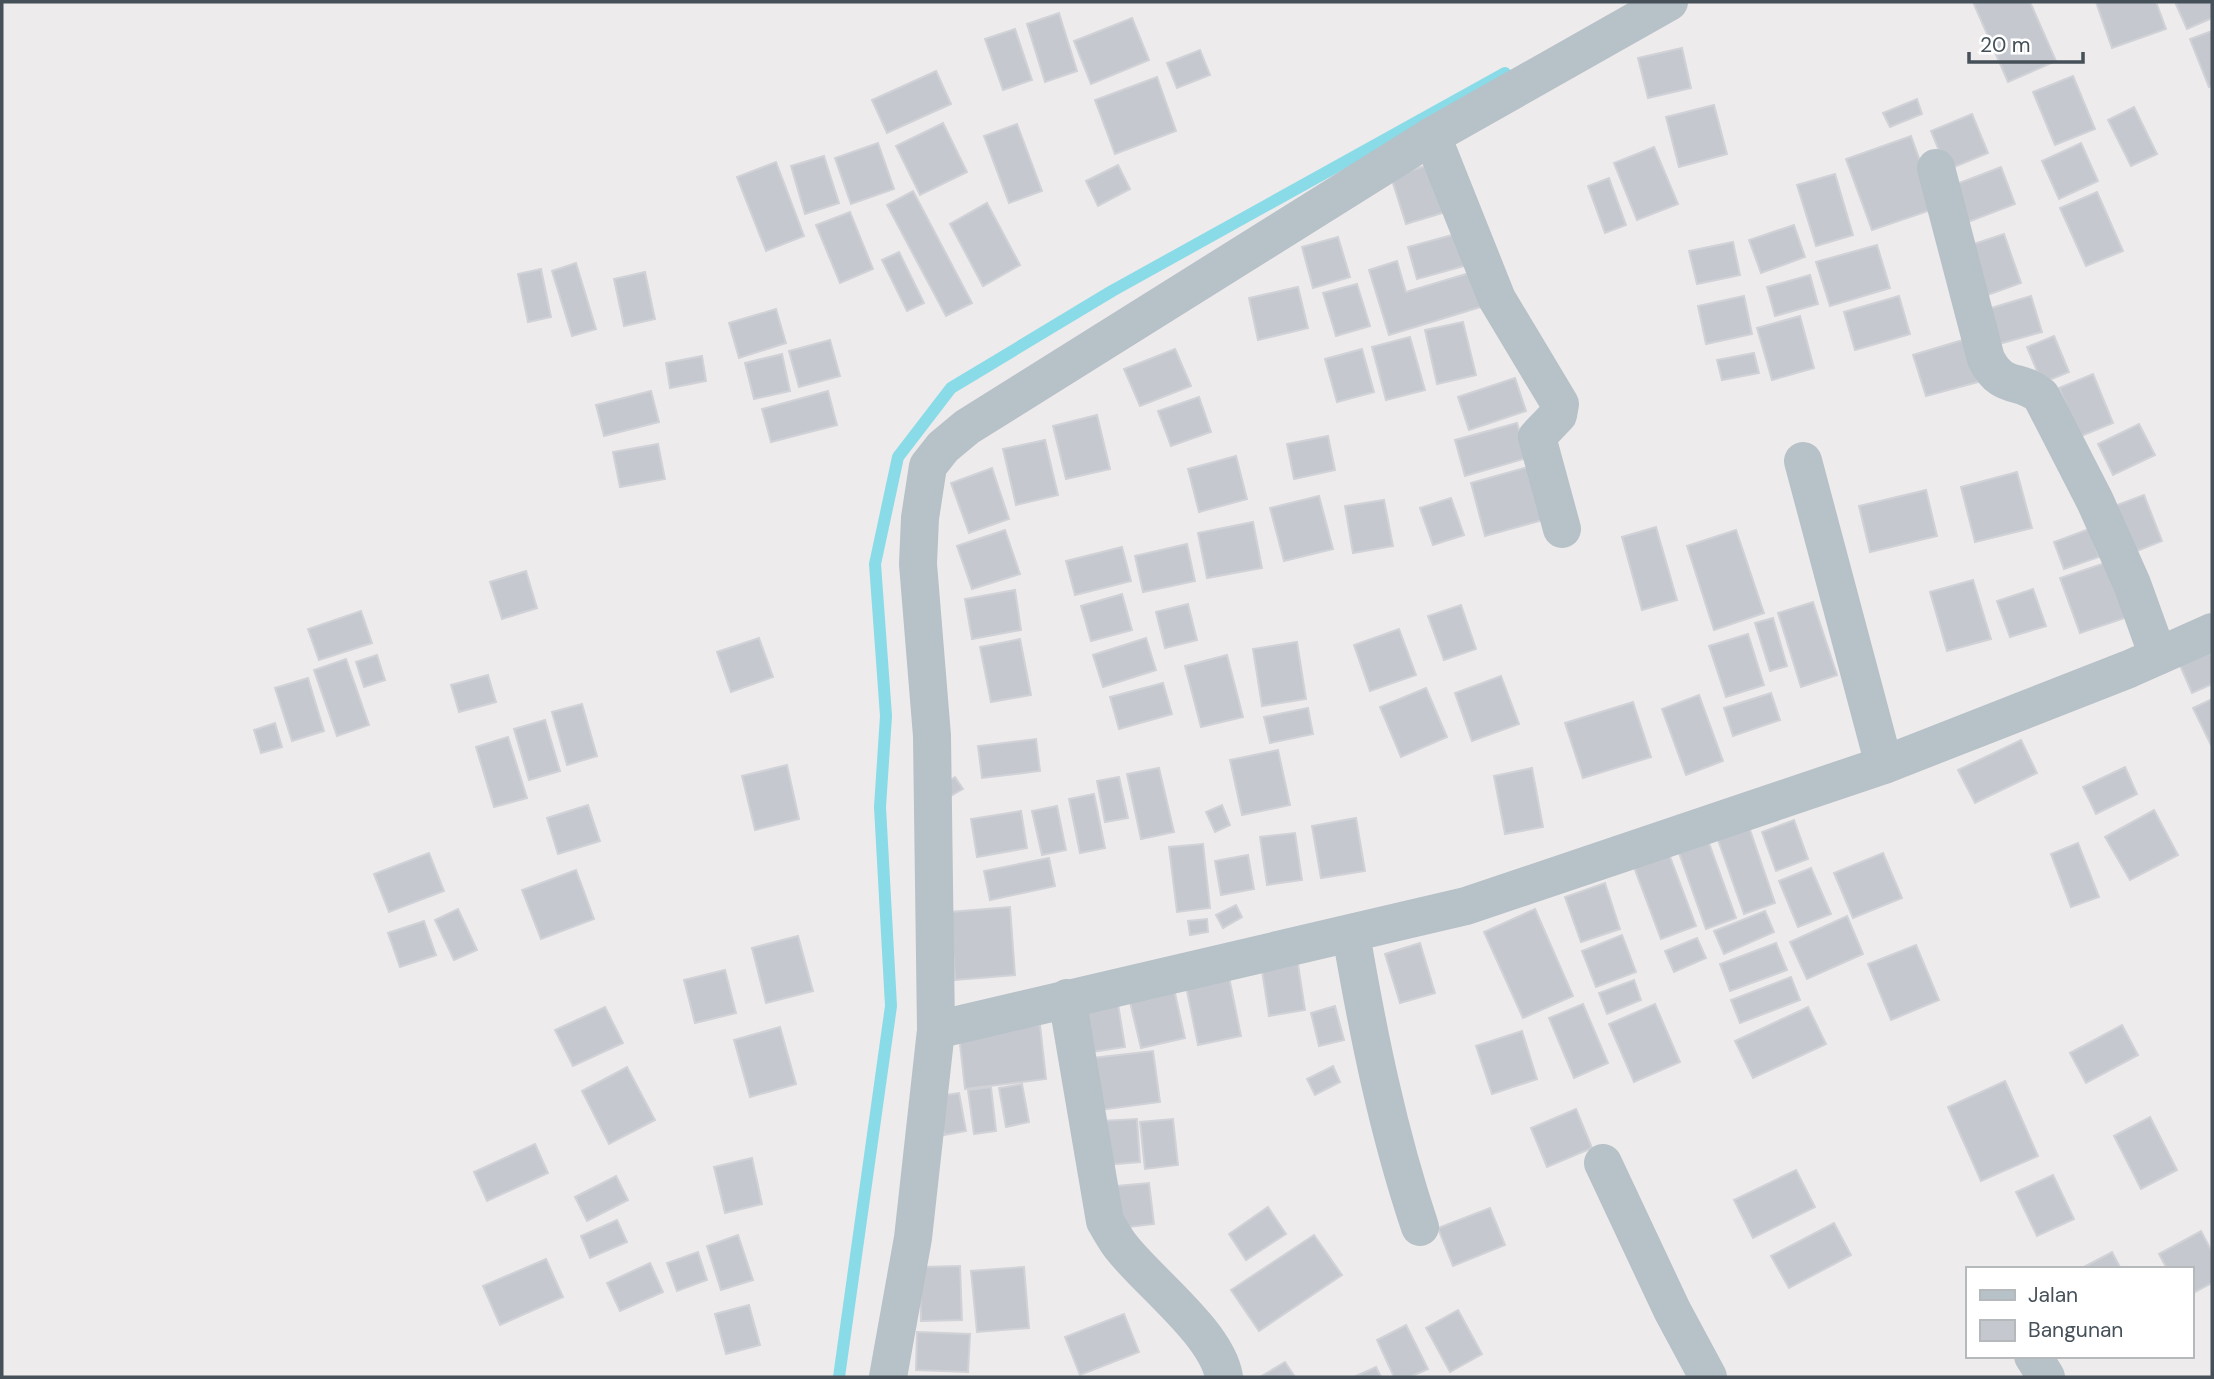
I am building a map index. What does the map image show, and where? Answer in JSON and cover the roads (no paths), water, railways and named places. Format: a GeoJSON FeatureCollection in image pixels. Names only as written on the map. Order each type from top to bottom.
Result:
{"type":"FeatureCollection","features":[{"type":"Feature","properties":{"kind":"street"},"geometry":{"type":"LineString","coordinates":[[888,1377],[913,1238],[936,1030],[932,736],[918,564],[920,518],[928,466],[943,447],[968,427],[1432,136],[1669,2]]}},
{"type":"Feature","properties":{"kind":"street"},"geometry":{"type":"LineString","coordinates":[[1432,136],[1497,299],[1560,404],[1558,415],[1537,437],[1562,529]]}},
{"type":"Feature","properties":{"kind":"street"},"geometry":{"type":"LineString","coordinates":[[1936,168],[1986,359],[2001,380],[2032,389],[2041,396],[2095,500],[2132,584],[2158,656]]}},
{"type":"Feature","properties":{"kind":"street"},"geometry":{"type":"LineString","coordinates":[[1803,461],[1884,765]]}},
{"type":"Feature","properties":{"kind":"street"},"geometry":{"type":"LineString","coordinates":[[936,1030],[1466,906],[1884,765],[2212,632]]}},
{"type":"Feature","properties":{"kind":"street"},"geometry":{"type":"LineString","coordinates":[[1351,934],[1364,1009],[1389,1121],[1400,1167],[1420,1227]]}},
{"type":"Feature","properties":{"kind":"street"},"geometry":{"type":"LineString","coordinates":[[1067,999],[1105,1222],[1122,1249],[1165,1292],[1204,1339],[1222,1367],[1224,1377]]}},
{"type":"Feature","properties":{"kind":"street"},"geometry":{"type":"LineString","coordinates":[[1603,1163],[1672,1310],[1708,1377]]}},
{"type":"Feature","properties":{"kind":"street"},"geometry":{"type":"LineString","coordinates":[[2034,1358],[2046,1377]]}},
{"type":"Feature","properties":{"kind":"waterway"},"geometry":{"type":"LineString","coordinates":[[839,1377],[891,1006],[880,807],[886,716],[875,564],[898,457],[951,388],[1112,291],[1505,73]]}}]}
